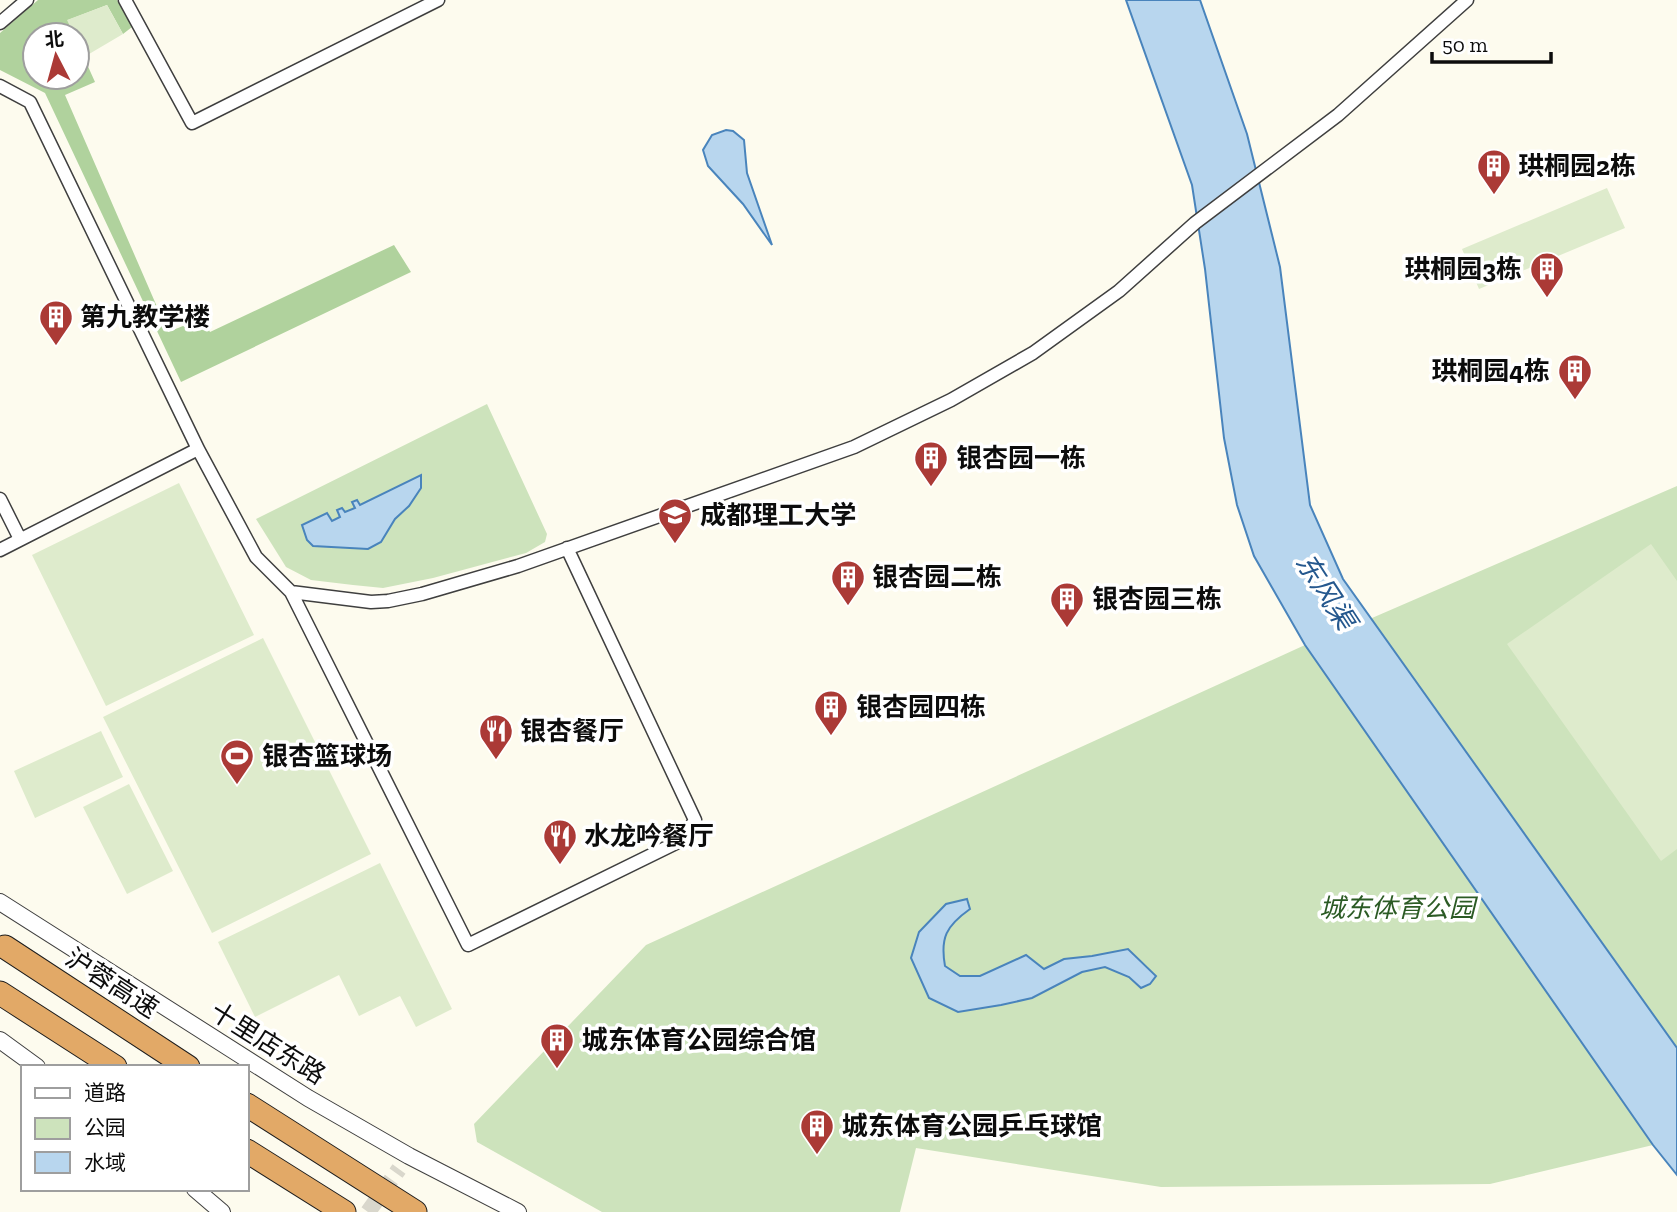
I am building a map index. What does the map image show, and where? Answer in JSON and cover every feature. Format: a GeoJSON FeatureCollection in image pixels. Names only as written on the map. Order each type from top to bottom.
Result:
{"type":"FeatureCollection","features":[{"type":"Feature","properties":{"kind":"highway","name":"沪蓉高速"},"geometry":{"type":"LineString","coordinates":[[5,947],[185,1065]]}},
{"type":"Feature","properties":{"kind":"highway"},"geometry":{"type":"LineString","coordinates":[[0,993],[112,1065]]}},
{"type":"Feature","properties":{"kind":"highway"},"geometry":{"type":"LineString","coordinates":[[248,1106],[415,1212]]}},
{"type":"Feature","properties":{"kind":"highway"},"geometry":{"type":"LineString","coordinates":[[248,1153],[344,1212]]}},
{"type":"Feature","properties":{"kind":"street"},"geometry":{"type":"LineString","coordinates":[[0,23],[27,0]]}},
{"type":"Feature","properties":{"kind":"street"},"geometry":{"type":"LineString","coordinates":[[125,0],[192,123],[438,0]]}},
{"type":"Feature","properties":{"kind":"street"},"geometry":{"type":"LineString","coordinates":[[291,592],[371,602],[422,594],[506,569],[854,447],[951,400],[1033,353],[1119,291],[1195,223],[1338,115],[1467,0]]}},
{"type":"Feature","properties":{"kind":"street"},"geometry":{"type":"LineString","coordinates":[[0,86],[30,102],[198,449],[256,557],[291,592],[468,945],[682,841],[695,820],[567,548]]}},
{"type":"Feature","properties":{"kind":"street"},"geometry":{"type":"LineString","coordinates":[[0,550],[198,449]]}},
{"type":"Feature","properties":{"kind":"street"},"geometry":{"type":"LineString","coordinates":[[0,499],[20,539]]}},
{"type":"Feature","properties":{"kind":"street","name":"十里店东路"},"geometry":{"type":"LineString","coordinates":[[0,902],[308,1098],[409,1156],[518,1212]]}},
{"type":"Feature","properties":{"kind":"street"},"geometry":{"type":"LineString","coordinates":[[0,1040],[34,1065]]}},
{"type":"Feature","properties":{"kind":"street"},"geometry":{"type":"LineString","coordinates":[[398,1169],[409,1156]]}},
{"type":"Feature","properties":{"kind":"street"},"geometry":{"type":"LineString","coordinates":[[197,1191],[222,1212]]}},
{"type":"Feature","properties":{"kind":"green space"},"geometry":{"type":"Polygon","coordinates":[[[38,0],[117,0],[132,27],[123,34],[107,5],[68,21],[21,21],[21,81],[0,70],[0,33],[38,0]]]}},
{"type":"Feature","properties":{"kind":"green space"},"geometry":{"type":"Polygon","coordinates":[[[107,5],[123,34],[91,53],[91,21],[67,20],[107,5]]]}},
{"type":"Feature","properties":{"kind":"green space"},"geometry":{"type":"Polygon","coordinates":[[[41,91],[74,91],[65,95],[168,332],[203,318],[210,332],[394,245],[411,272],[181,382],[45,93],[41,91]]]}},
{"type":"Feature","properties":{"kind":"green space"},"geometry":{"type":"Polygon","coordinates":[[[1607,188],[1625,228],[1479,289],[1462,249],[1607,188]]]}},
{"type":"Feature","properties":{"kind":"green space"},"geometry":{"type":"Polygon","coordinates":[[[487,404],[547,534],[545,542],[526,553],[433,578],[383,588],[311,580],[286,567],[256,519],[487,404]]]}},
{"type":"Feature","properties":{"kind":"green space"},"geometry":{"type":"Polygon","coordinates":[[[179,483],[254,635],[106,706],[32,555],[179,483]]]}},
{"type":"Feature","properties":{"kind":"green space","name":"城东体育公园"},"geometry":{"type":"Polygon","coordinates":[[[1677,486],[1677,1132],[1653,1145],[1490,1184],[1161,1187],[916,1148],[900,1212],[602,1212],[477,1142],[474,1124],[646,945],[1305,645],[1677,486]]]}},
{"type":"Feature","properties":{"kind":"green space"},"geometry":{"type":"Polygon","coordinates":[[[1651,544],[1677,581],[1677,849],[1661,861],[1507,644],[1651,544]]]}},
{"type":"Feature","properties":{"kind":"green space","name":"银杏篮球场"},"geometry":{"type":"Polygon","coordinates":[[[263,638],[371,854],[212,933],[103,717],[263,638]]]}},
{"type":"Feature","properties":{"kind":"green space"},"geometry":{"type":"Polygon","coordinates":[[[101,731],[123,777],[35,818],[14,771],[101,731]]]}},
{"type":"Feature","properties":{"kind":"green space"},"geometry":{"type":"Polygon","coordinates":[[[129,784],[173,871],[127,894],[83,807],[129,784]]]}},
{"type":"Feature","properties":{"kind":"green space"},"geometry":{"type":"Polygon","coordinates":[[[380,863],[452,1009],[416,1027],[400,996],[359,1016],[339,975],[255,1017],[218,942],[380,863]]]}},
{"type":"Feature","properties":{"kind":"water","name":"东风渠"},"geometry":{"type":"Polygon","coordinates":[[[1126,0],[1200,0],[1247,134],[1280,267],[1310,505],[1343,579],[1677,1048],[1677,1175],[1653,1145],[1305,645],[1254,556],[1237,505],[1224,438],[1205,269],[1192,185],[1126,0]]]}},
{"type":"Feature","properties":{"kind":"water"},"geometry":{"type":"Polygon","coordinates":[[[726,130],[733,131],[744,140],[747,173],[772,245],[743,204],[708,166],[703,150],[712,135],[726,130]]]}},
{"type":"Feature","properties":{"kind":"water"},"geometry":{"type":"Polygon","coordinates":[[[421,475],[421,488],[409,506],[395,519],[381,542],[368,549],[313,546],[307,540],[302,525],[327,513],[332,521],[340,517],[337,510],[342,508],[345,512],[355,508],[352,502],[357,500],[360,505],[421,475]]]}},
{"type":"Feature","properties":{"kind":"water"},"geometry":{"type":"Polygon","coordinates":[[[967,899],[970,909],[950,927],[943,948],[945,966],[960,976],[980,976],[1026,955],[1044,969],[1064,959],[1128,949],[1156,976],[1150,984],[1141,988],[1129,977],[1105,967],[1082,972],[1032,998],[958,1012],[929,998],[911,958],[919,932],[946,904],[967,899]]]}},
{"type":"Feature","properties":{"kind":"tunnel"},"geometry":{"type":"LineString","coordinates":[[368,1212],[399,1169]]}},
{"type":"Feature","properties":{"kind":"place","name":"珙桐园2栋"},"geometry":{"type":"Point","coordinates":[1494,196]}},
{"type":"Feature","properties":{"kind":"place","name":"珙桐园3栋"},"geometry":{"type":"Point","coordinates":[1547,299]}},
{"type":"Feature","properties":{"kind":"place","name":"第九教学楼"},"geometry":{"type":"Point","coordinates":[56,347]}},
{"type":"Feature","properties":{"kind":"place","name":"珙桐园4栋"},"geometry":{"type":"Point","coordinates":[1575,401]}},
{"type":"Feature","properties":{"kind":"place","name":"银杏园一栋"},"geometry":{"type":"Point","coordinates":[931,488]}},
{"type":"Feature","properties":{"kind":"place","name":"成都理工大学"},"geometry":{"type":"Point","coordinates":[675,545]}},
{"type":"Feature","properties":{"kind":"place","name":"银杏园二栋"},"geometry":{"type":"Point","coordinates":[848,607]}},
{"type":"Feature","properties":{"kind":"place","name":"银杏园三栋"},"geometry":{"type":"Point","coordinates":[1067,629]}},
{"type":"Feature","properties":{"kind":"place","name":"银杏园四栋"},"geometry":{"type":"Point","coordinates":[831,737]}},
{"type":"Feature","properties":{"kind":"place","name":"银杏餐厅"},"geometry":{"type":"Point","coordinates":[496,761]}},
{"type":"Feature","properties":{"kind":"place","name":"银杏篮球场"},"geometry":{"type":"Point","coordinates":[237,786]}},
{"type":"Feature","properties":{"kind":"place","name":"水龙吟餐厅"},"geometry":{"type":"Point","coordinates":[560,866]}},
{"type":"Feature","properties":{"kind":"place","name":"城东体育公园综合馆"},"geometry":{"type":"Point","coordinates":[557,1070]}},
{"type":"Feature","properties":{"kind":"place","name":"城东体育公园乒乓球馆"},"geometry":{"type":"Point","coordinates":[817,1156]}}]}
